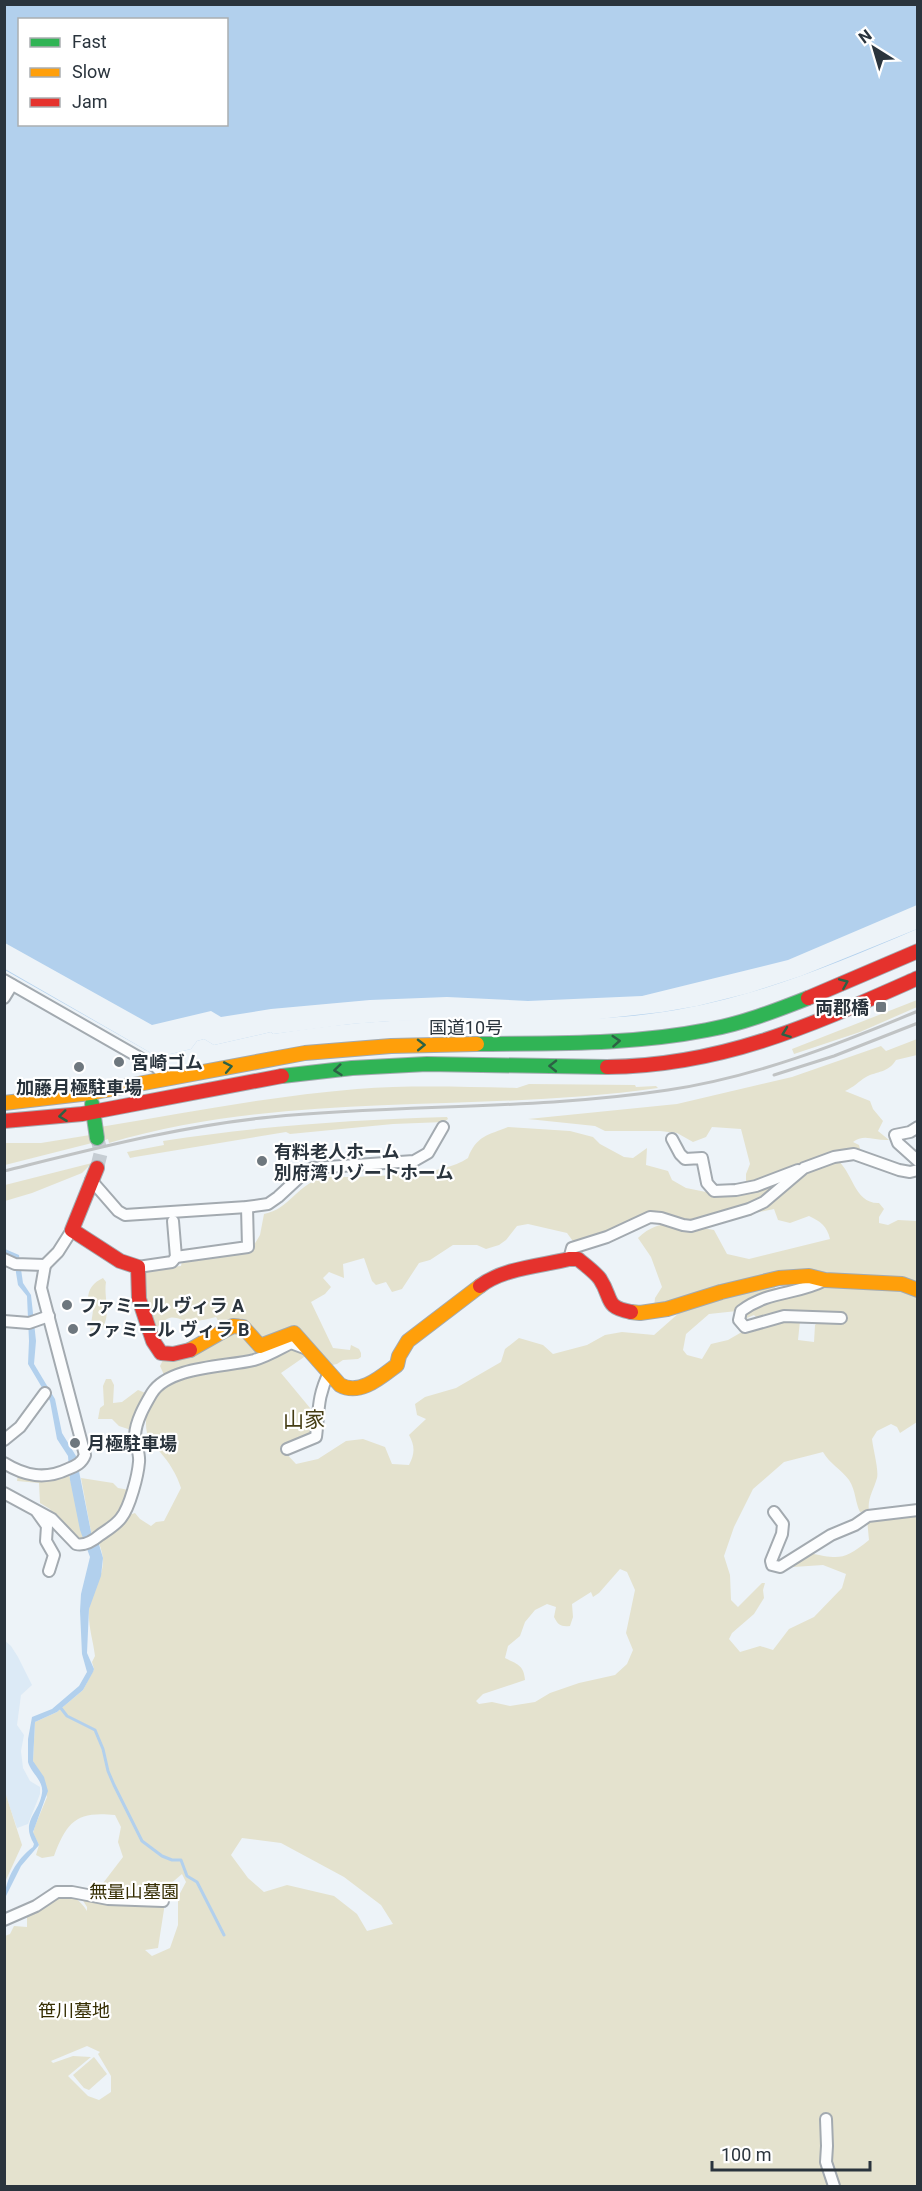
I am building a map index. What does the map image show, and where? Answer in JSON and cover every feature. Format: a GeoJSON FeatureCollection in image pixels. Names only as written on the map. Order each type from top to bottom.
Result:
{"type":"FeatureCollection","features":[{"type":"Feature","properties":{"kind":"main road","name":"国道10号"},"geometry":{"type":"LineString","coordinates":[[4,1103],[90,1093],[285,1056],[334,1050],[421,1045],[569,1044],[685,1034],[736,1022],[789,1005],[918,951]]}},
{"type":"Feature","properties":{"kind":"main road","name":"国道10号"},"geometry":{"type":"LineString","coordinates":[[4,1121],[93,1112],[263,1080],[373,1066],[463,1064],[606,1067],[667,1064],[767,1040],[918,978]]}},
{"type":"Feature","properties":{"kind":"main road"},"geometry":{"type":"LineString","coordinates":[[90,1093],[97,1138]]}},
{"type":"Feature","properties":{"kind":"main road"},"geometry":{"type":"LineString","coordinates":[[94,1174],[72,1230],[120,1261],[138,1267],[139,1299],[153,1341],[161,1353],[177,1354],[195,1348],[231,1327],[239,1325],[260,1346],[291,1333],[297,1335],[328,1373],[347,1389],[355,1389],[374,1382],[397,1365],[399,1356],[408,1341],[488,1280],[503,1274],[568,1259],[578,1259],[594,1272],[606,1290],[612,1305],[617,1309],[640,1313],[667,1309],[721,1292],[779,1278],[809,1276],[825,1280],[902,1284],[918,1290]]}},
{"type":"Feature","properties":{"kind":"street"},"geometry":{"type":"LineString","coordinates":[[4,998],[8,982],[156,1066],[165,1080]]}},
{"type":"Feature","properties":{"kind":"street"},"geometry":{"type":"LineString","coordinates":[[94,1174],[118,1211],[125,1215],[247,1207],[272,1202],[305,1172],[313,1168],[414,1161],[428,1153],[443,1126]]}},
{"type":"Feature","properties":{"kind":"street"},"geometry":{"type":"LineString","coordinates":[[916,1158],[898,1143],[895,1135],[910,1132],[918,1126]]}},
{"type":"Feature","properties":{"kind":"street"},"geometry":{"type":"LineString","coordinates":[[672,1139],[685,1159],[702,1158],[707,1183],[714,1191],[756,1186],[791,1171],[834,1157],[854,1154],[899,1170],[910,1172],[918,1170]]}},
{"type":"Feature","properties":{"kind":"street"},"geometry":{"type":"LineString","coordinates":[[568,1259],[572,1248],[607,1237],[650,1217],[691,1226],[749,1209],[764,1202],[804,1168]]}},
{"type":"Feature","properties":{"kind":"street"},"geometry":{"type":"LineString","coordinates":[[176,1257],[248,1247],[247,1207]]}},
{"type":"Feature","properties":{"kind":"street"},"geometry":{"type":"LineString","coordinates":[[138,1267],[172,1262],[176,1257],[173,1221]]}},
{"type":"Feature","properties":{"kind":"street"},"geometry":{"type":"LineString","coordinates":[[4,1463],[17,1471],[46,1476],[73,1467],[84,1458],[86,1451],[41,1288],[45,1265],[58,1252],[72,1230]]}},
{"type":"Feature","properties":{"kind":"street"},"geometry":{"type":"LineString","coordinates":[[13,1262],[45,1265]]}},
{"type":"Feature","properties":{"kind":"street"},"geometry":{"type":"LineString","coordinates":[[825,1280],[814,1286],[760,1299],[741,1311],[739,1320],[745,1327],[784,1316],[841,1318]]}},
{"type":"Feature","properties":{"kind":"street"},"geometry":{"type":"LineString","coordinates":[[4,1321],[31,1323],[50,1316]]}},
{"type":"Feature","properties":{"kind":"street"},"geometry":{"type":"LineString","coordinates":[[4,1493],[34,1507],[52,1519],[76,1544],[90,1542],[122,1518],[127,1507],[139,1460],[135,1435],[139,1417],[154,1390],[174,1376],[255,1360],[291,1343],[307,1348]]}},
{"type":"Feature","properties":{"kind":"street"},"geometry":{"type":"LineString","coordinates":[[287,1449],[315,1437],[318,1400],[328,1373]]}},
{"type":"Feature","properties":{"kind":"street"},"geometry":{"type":"LineString","coordinates":[[4,1440],[20,1427],[45,1394]]}},
{"type":"Feature","properties":{"kind":"street"},"geometry":{"type":"LineString","coordinates":[[34,1507],[47,1526],[46,1541],[54,1555],[49,1571]]}},
{"type":"Feature","properties":{"kind":"street"},"geometry":{"type":"LineString","coordinates":[[774,1512],[783,1524],[782,1534],[771,1561],[772,1565],[780,1568],[831,1535],[855,1525],[868,1516],[918,1510]]}},
{"type":"Feature","properties":{"kind":"street"},"geometry":{"type":"LineString","coordinates":[[4,1920],[36,1906],[57,1892],[72,1892],[108,1899],[164,1901]]}},
{"type":"Feature","properties":{"kind":"street"},"geometry":{"type":"LineString","coordinates":[[826,2119],[826,2162],[834,2187]]}},
{"type":"Feature","properties":{"kind":"shaded area"},"geometry":{"type":"Polygon","coordinates":[[[4,1640],[18,1657],[32,1685],[21,1695],[17,1725],[24,1735],[21,1751],[23,1768],[30,1781],[40,1787],[40,1794],[28,1824],[17,1828],[5,1793],[4,1640]]]}},
{"type":"Feature","properties":{"kind":"green space"},"geometry":{"type":"Polygon","coordinates":[[[917,1000],[917,1007],[860,1032],[794,1054],[792,1049],[917,1000]]]}},
{"type":"Feature","properties":{"kind":"green space"},"geometry":{"type":"Polygon","coordinates":[[[917,1039],[917,1055],[896,1060],[886,1070],[866,1077],[845,1091],[870,1101],[873,1109],[883,1121],[878,1131],[889,1140],[857,1139],[853,1142],[859,1145],[860,1149],[857,1152],[750,1184],[746,1181],[750,1164],[741,1129],[712,1127],[706,1137],[693,1142],[677,1133],[605,1131],[595,1126],[528,1119],[677,1104],[792,1077],[881,1046],[886,1051],[917,1039]]]}},
{"type":"Feature","properties":{"kind":"green space"},"geometry":{"type":"Polygon","coordinates":[[[529,1084],[635,1085],[636,1087],[656,1086],[658,1088],[589,1096],[313,1109],[176,1126],[109,1143],[108,1139],[102,1141],[100,1127],[228,1105],[325,1092],[397,1087],[517,1088],[529,1084]]]}},
{"type":"Feature","properties":{"kind":"green space"},"geometry":{"type":"Polygon","coordinates":[[[447,1117],[448,1119],[444,1122],[393,1124],[290,1134],[286,1132],[130,1158],[127,1152],[164,1145],[163,1141],[234,1131],[340,1122],[447,1117]]]}},
{"type":"Feature","properties":{"kind":"green space"},"geometry":{"type":"Polygon","coordinates":[[[508,1127],[570,1131],[593,1137],[600,1144],[624,1157],[633,1158],[647,1148],[646,1165],[668,1171],[672,1180],[686,1188],[711,1193],[795,1172],[770,1194],[746,1207],[690,1222],[663,1215],[575,1244],[567,1233],[528,1224],[517,1226],[506,1240],[486,1249],[477,1245],[453,1245],[430,1260],[419,1263],[402,1289],[392,1292],[386,1282],[376,1285],[372,1281],[364,1258],[343,1264],[344,1278],[329,1272],[323,1278],[331,1287],[325,1294],[311,1302],[333,1348],[350,1350],[351,1345],[359,1349],[361,1353],[358,1359],[343,1360],[328,1366],[315,1354],[262,1342],[241,1318],[221,1326],[216,1317],[195,1321],[167,1319],[157,1327],[160,1347],[149,1316],[156,1313],[155,1308],[147,1310],[143,1275],[147,1269],[181,1266],[182,1261],[251,1250],[260,1235],[264,1214],[280,1207],[313,1181],[326,1177],[397,1175],[443,1168],[468,1158],[479,1141],[508,1127]]]}},
{"type":"Feature","properties":{"kind":"green space"},"geometry":{"type":"Polygon","coordinates":[[[90,1135],[92,1143],[5,1165],[5,1143],[41,1143],[90,1135]]]}},
{"type":"Feature","properties":{"kind":"green space"},"geometry":{"type":"Polygon","coordinates":[[[836,1159],[842,1164],[859,1193],[871,1202],[879,1203],[884,1209],[879,1217],[879,1223],[888,1225],[898,1220],[917,1221],[917,1287],[826,1276],[654,1308],[655,1298],[662,1287],[651,1257],[638,1238],[656,1226],[665,1224],[714,1230],[727,1254],[749,1259],[830,1239],[822,1224],[809,1216],[790,1223],[778,1220],[774,1209],[751,1216],[747,1216],[746,1213],[806,1170],[836,1159]]]}},
{"type":"Feature","properties":{"kind":"green space"},"geometry":{"type":"Polygon","coordinates":[[[92,1163],[82,1173],[5,1201],[5,1185],[92,1163]]]}},
{"type":"Feature","properties":{"kind":"green space"},"geometry":{"type":"Polygon","coordinates":[[[103,1278],[106,1282],[106,1318],[100,1330],[94,1335],[90,1331],[94,1304],[88,1299],[88,1295],[92,1286],[103,1278]]]}},
{"type":"Feature","properties":{"kind":"green space"},"geometry":{"type":"Polygon","coordinates":[[[774,1283],[776,1291],[737,1311],[709,1314],[686,1334],[683,1350],[687,1355],[702,1359],[711,1344],[728,1340],[747,1329],[774,1321],[800,1321],[798,1340],[814,1342],[815,1325],[821,1319],[758,1319],[754,1315],[747,1318],[749,1323],[743,1323],[746,1309],[824,1286],[893,1287],[917,1294],[917,1422],[900,1433],[897,1427],[891,1424],[877,1431],[872,1439],[877,1474],[869,1511],[860,1512],[849,1480],[823,1452],[784,1462],[753,1489],[734,1527],[724,1556],[730,1575],[731,1600],[738,1607],[762,1583],[765,1583],[764,1598],[754,1614],[732,1633],[729,1639],[740,1652],[760,1646],[773,1650],[789,1629],[814,1617],[842,1588],[846,1574],[823,1565],[793,1567],[795,1562],[808,1553],[841,1557],[853,1552],[869,1540],[867,1519],[917,1513],[917,2186],[5,2186],[5,1936],[10,1934],[14,1926],[27,1927],[27,1914],[58,1897],[73,1897],[87,1911],[82,1899],[85,1892],[97,1891],[123,1857],[118,1842],[121,1827],[115,1815],[102,1814],[82,1817],[75,1821],[64,1834],[54,1856],[42,1858],[36,1855],[39,1845],[33,1833],[47,1797],[33,1761],[35,1722],[57,1712],[83,1690],[94,1669],[92,1662],[95,1656],[89,1609],[102,1569],[102,1552],[98,1541],[129,1515],[135,1513],[151,1526],[156,1522],[164,1521],[181,1488],[172,1469],[147,1433],[147,1413],[154,1396],[170,1384],[180,1380],[229,1368],[291,1348],[307,1355],[281,1373],[315,1414],[313,1433],[283,1450],[296,1464],[318,1459],[346,1441],[363,1439],[385,1447],[392,1464],[409,1465],[414,1450],[409,1435],[426,1419],[417,1415],[415,1404],[425,1397],[456,1388],[501,1362],[505,1349],[519,1338],[543,1345],[553,1354],[587,1345],[605,1335],[622,1332],[654,1335],[688,1305],[774,1283]],[[620,1569],[593,1597],[591,1592],[572,1604],[573,1617],[570,1626],[562,1626],[557,1622],[554,1617],[556,1607],[547,1604],[535,1610],[525,1622],[520,1636],[508,1646],[505,1658],[521,1668],[525,1680],[483,1694],[476,1701],[479,1704],[492,1702],[510,1706],[535,1702],[550,1693],[579,1683],[615,1675],[627,1664],[633,1650],[626,1633],[635,1590],[627,1572],[620,1569]],[[242,1838],[231,1855],[248,1878],[264,1892],[287,1885],[334,1896],[357,1914],[367,1931],[393,1924],[381,1905],[344,1877],[281,1843],[242,1838]],[[182,1874],[168,1886],[162,1895],[165,1903],[158,1948],[145,1950],[152,1956],[170,1948],[178,1925],[178,1897],[186,1882],[182,1874]],[[87,2046],[51,2061],[53,2063],[73,2056],[91,2057],[68,2076],[88,2096],[99,2100],[111,2092],[111,2076],[98,2054],[100,2052],[87,2046]]]}},
{"type":"Feature","properties":{"kind":"green space"},"geometry":{"type":"Polygon","coordinates":[[[240,1330],[266,1352],[165,1377],[160,1366],[163,1360],[240,1330]]]}},
{"type":"Feature","properties":{"kind":"green space"},"geometry":{"type":"Polygon","coordinates":[[[106,1379],[111,1379],[114,1385],[113,1403],[122,1402],[138,1390],[148,1394],[131,1430],[119,1426],[112,1419],[98,1419],[100,1408],[104,1405],[103,1386],[106,1379]]]}},
{"type":"Feature","properties":{"kind":"green space"},"geometry":{"type":"Polygon","coordinates":[[[18,1474],[69,1474],[84,1541],[81,1542],[53,1516],[50,1509],[40,1503],[39,1483],[17,1481],[18,1474]]]}},
{"type":"Feature","properties":{"kind":"green space"},"geometry":{"type":"Polygon","coordinates":[[[81,1478],[113,1483],[118,1488],[129,1490],[116,1519],[92,1537],[81,1478]]]}},
{"type":"Feature","properties":{"kind":"green space"},"geometry":{"type":"Polygon","coordinates":[[[5,1792],[22,1845],[4,1882],[5,1792]]]}},
{"type":"Feature","properties":{"kind":"green space"},"geometry":{"type":"Polygon","coordinates":[[[94,2057],[107,2074],[89,2090],[84,2088],[73,2075],[94,2057]]]}},
{"type":"Feature","properties":{"kind":"water"},"geometry":{"type":"Polygon","coordinates":[[[5,5],[917,5],[917,929],[793,979],[729,998],[663,1012],[595,1019],[424,1020],[361,1023],[273,1034],[271,1032],[214,1045],[204,1039],[197,1041],[191,1049],[158,1057],[5,970],[5,5]]]}},
{"type":"Feature","properties":{"kind":"water"},"geometry":{"type":"Polygon","coordinates":[[[5,1249],[19,1255],[23,1283],[31,1295],[36,1341],[34,1364],[55,1399],[62,1433],[76,1456],[92,1537],[98,1541],[103,1558],[101,1576],[89,1609],[87,1653],[94,1669],[83,1690],[57,1712],[35,1722],[33,1761],[44,1777],[48,1791],[33,1832],[39,1845],[21,1866],[5,1898],[7,1884],[13,1870],[33,1847],[30,1823],[42,1793],[41,1785],[28,1762],[28,1739],[32,1717],[52,1709],[79,1686],[87,1672],[82,1654],[80,1611],[81,1594],[90,1557],[80,1530],[70,1480],[68,1456],[57,1439],[50,1401],[28,1364],[27,1296],[18,1285],[14,1260],[5,1256],[5,1249]]]}},
{"type":"Feature","properties":{"kind":"pier"},"geometry":{"type":"Polygon","coordinates":[[[917,905],[917,929],[801,976],[749,993],[697,1006],[590,1020],[391,1021],[351,1024],[273,1034],[271,1032],[214,1045],[204,1039],[197,1041],[191,1049],[158,1057],[5,969],[5,943],[152,1025],[211,1011],[221,1017],[271,1009],[370,1000],[447,997],[528,1001],[642,996],[788,960],[917,905]]]}},
{"type":"Feature","properties":{"kind":"waterway"},"geometry":{"type":"LineString","coordinates":[[60,1707],[67,1716],[95,1730],[103,1749],[108,1771],[142,1841],[162,1856],[172,1860],[181,1860],[187,1876],[197,1882],[224,1935]]}},
{"type":"Feature","properties":{"kind":"tunnel"},"geometry":{"type":"LineString","coordinates":[[97,1138],[101,1152],[97,1168]]}},
{"type":"Feature","properties":{"kind":"railway"},"geometry":{"type":"LineString","coordinates":[[4,1171],[137,1139],[237,1121],[370,1110],[569,1101],[668,1090],[764,1068],[857,1036],[918,1011]]}},
{"type":"Feature","properties":{"kind":"railway"},"geometry":{"type":"LineString","coordinates":[[774,1075],[834,1056],[918,1023]]}},
{"type":"Feature","properties":{"kind":"traffic: fast"},"geometry":{"type":"LineString","coordinates":[[477,1044],[592,1042],[678,1035],[732,1024],[808,998]]}},
{"type":"Feature","properties":{"kind":"traffic: fast"},"geometry":{"type":"LineString","coordinates":[[282,1076],[352,1068],[427,1064],[607,1067]]}},
{"type":"Feature","properties":{"kind":"traffic: fast"},"geometry":{"type":"LineString","coordinates":[[92,1104],[97,1138]]}},
{"type":"Feature","properties":{"kind":"traffic: slow"},"geometry":{"type":"LineString","coordinates":[[4,1103],[90,1093],[305,1053],[391,1046],[477,1044]]}},
{"type":"Feature","properties":{"kind":"traffic: slow"},"geometry":{"type":"LineString","coordinates":[[631,1312],[667,1309],[721,1292],[779,1278],[809,1276],[825,1280],[902,1284],[918,1290]]}},
{"type":"Feature","properties":{"kind":"traffic: slow"},"geometry":{"type":"LineString","coordinates":[[190,1350],[233,1326],[243,1327],[260,1346],[294,1333],[340,1385],[348,1388],[363,1387],[397,1365],[399,1356],[408,1341],[480,1286]]}},
{"type":"Feature","properties":{"kind":"traffic: jam"},"geometry":{"type":"LineString","coordinates":[[808,998],[918,951]]}},
{"type":"Feature","properties":{"kind":"traffic: jam"},"geometry":{"type":"LineString","coordinates":[[607,1067],[649,1065],[729,1051],[804,1026],[918,978]]}},
{"type":"Feature","properties":{"kind":"traffic: jam"},"geometry":{"type":"LineString","coordinates":[[4,1121],[82,1114],[282,1076]]}},
{"type":"Feature","properties":{"kind":"traffic: jam"},"geometry":{"type":"LineString","coordinates":[[97,1168],[72,1230],[120,1261],[138,1267],[139,1299],[153,1341],[161,1353],[173,1354],[190,1350]]}},
{"type":"Feature","properties":{"kind":"traffic: jam"},"geometry":{"type":"LineString","coordinates":[[480,1286],[511,1271],[578,1259],[600,1279],[613,1305],[631,1312]]}},
{"type":"Feature","properties":{"kind":"place","name":"両郡橋"},"geometry":{"type":"Point","coordinates":[881,1007]}},
{"type":"Feature","properties":{"kind":"place","name":"宮崎ゴム"},"geometry":{"type":"Point","coordinates":[119,1062]}},
{"type":"Feature","properties":{"kind":"place","name":"加藤月極駐車場"},"geometry":{"type":"Point","coordinates":[79,1067]}},
{"type":"Feature","properties":{"kind":"place","name":"有料老人ホーム 別府湾リゾートホーム"},"geometry":{"type":"Point","coordinates":[262,1161]}},
{"type":"Feature","properties":{"kind":"place","name":"ファミール ヴィラ A"},"geometry":{"type":"Point","coordinates":[67,1305]}},
{"type":"Feature","properties":{"kind":"place","name":"ファミール ヴィラ B"},"geometry":{"type":"Point","coordinates":[73,1329]}},
{"type":"Feature","properties":{"kind":"place","name":"月極駐車場"},"geometry":{"type":"Point","coordinates":[75,1443]}},
{"type":"Feature","properties":{"kind":"district","name":"山家"},"geometry":{"type":"Point","coordinates":[304,1420]}},
{"type":"Feature","properties":{"kind":"park label","name":"無量山墓園"},"geometry":{"type":"Point","coordinates":[134,1891]}},
{"type":"Feature","properties":{"kind":"park label","name":"笹川墓地"},"geometry":{"type":"Point","coordinates":[74,2010]}}]}
